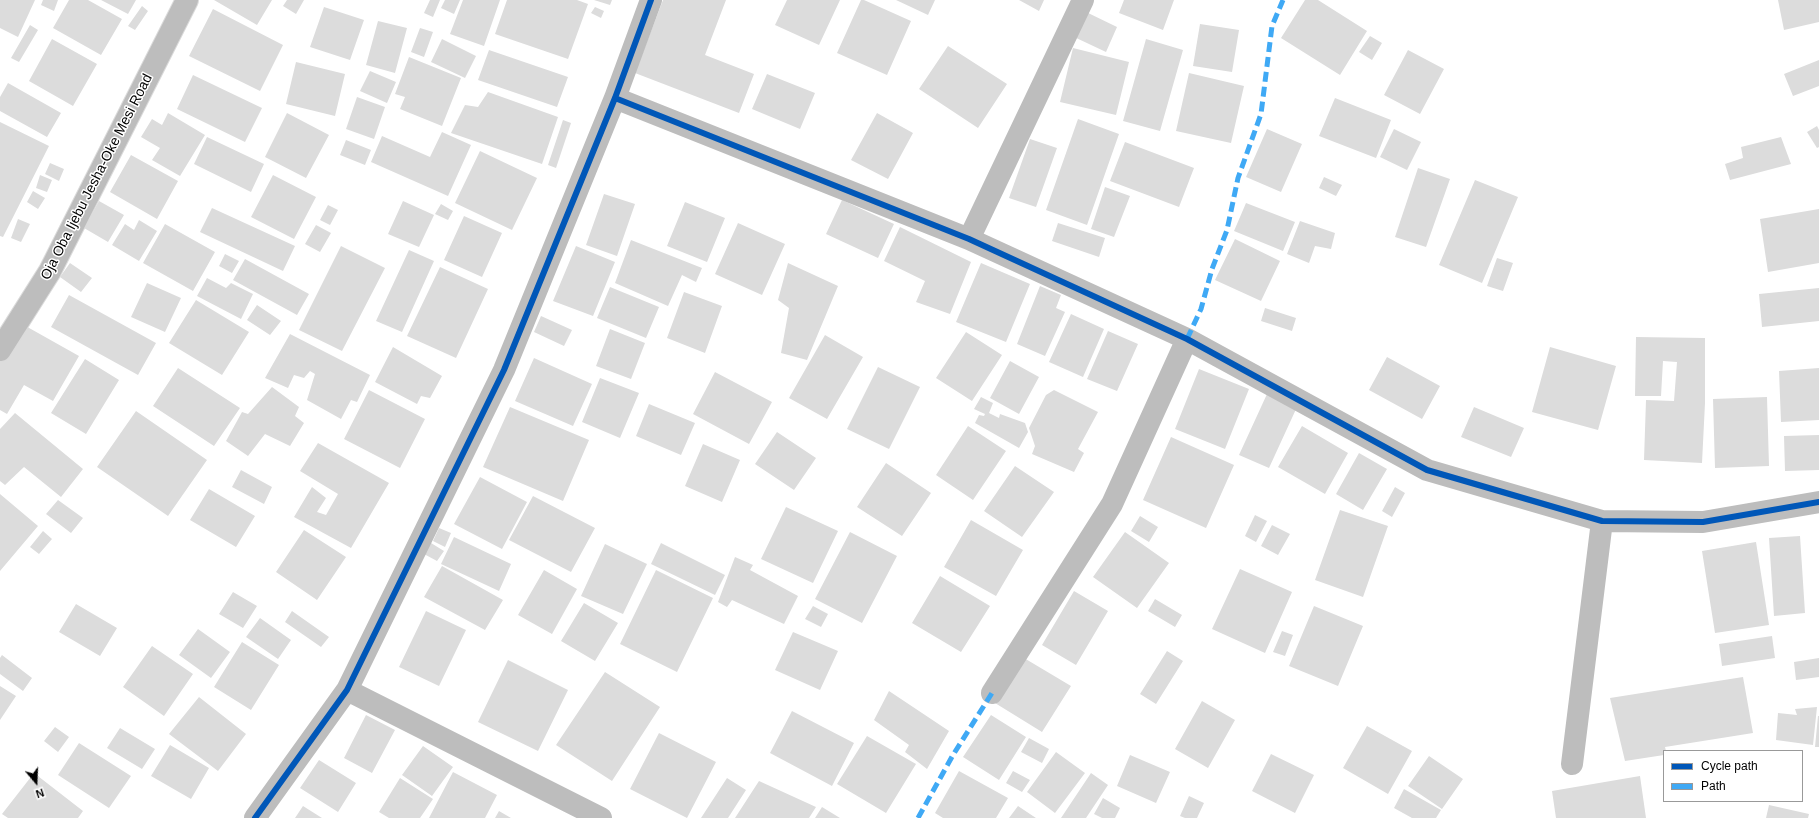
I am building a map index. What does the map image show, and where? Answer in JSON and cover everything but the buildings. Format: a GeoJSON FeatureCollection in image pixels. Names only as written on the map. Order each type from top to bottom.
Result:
{"type":"FeatureCollection","features":[{"type":"Feature","properties":{"kind":"street","name":"Oja Oba Ijebu Jesha-Oke Mesi Road"},"geometry":{"type":"LineString","coordinates":[[0,350],[50,271],[187,0]]}},
{"type":"Feature","properties":{"kind":"street"},"geometry":{"type":"LineString","coordinates":[[255,818],[347,690],[504,370],[615,98],[651,0]]}},
{"type":"Feature","properties":{"kind":"street"},"geometry":{"type":"LineString","coordinates":[[969,239],[1083,0]]}},
{"type":"Feature","properties":{"kind":"street"},"geometry":{"type":"LineString","coordinates":[[615,98],[969,239],[1186,339],[1427,470],[1602,521],[1703,522],[1819,502]]}},
{"type":"Feature","properties":{"kind":"street"},"geometry":{"type":"LineString","coordinates":[[992,693],[1112,504],[1186,339]]}},
{"type":"Feature","properties":{"kind":"street"},"geometry":{"type":"LineString","coordinates":[[1572,764],[1602,521]]}},
{"type":"Feature","properties":{"kind":"street"},"geometry":{"type":"LineString","coordinates":[[347,690],[601,818]]}},
{"type":"Feature","properties":{"kind":"marked path"},"geometry":{"type":"LineString","coordinates":[[1187,339],[1201,309],[1212,269],[1227,230],[1238,178],[1261,114],[1272,26],[1283,0]]}},
{"type":"Feature","properties":{"kind":"marked path"},"geometry":{"type":"LineString","coordinates":[[918,818],[953,755],[992,693]]}},
{"type":"Feature","properties":{"kind":"cycle path"},"geometry":{"type":"LineString","coordinates":[[255,818],[347,690],[504,370],[615,98],[651,0]]}},
{"type":"Feature","properties":{"kind":"cycle path"},"geometry":{"type":"LineString","coordinates":[[615,98],[969,239],[1187,339],[1427,470],[1602,521],[1703,522],[1819,502]]}}]}
